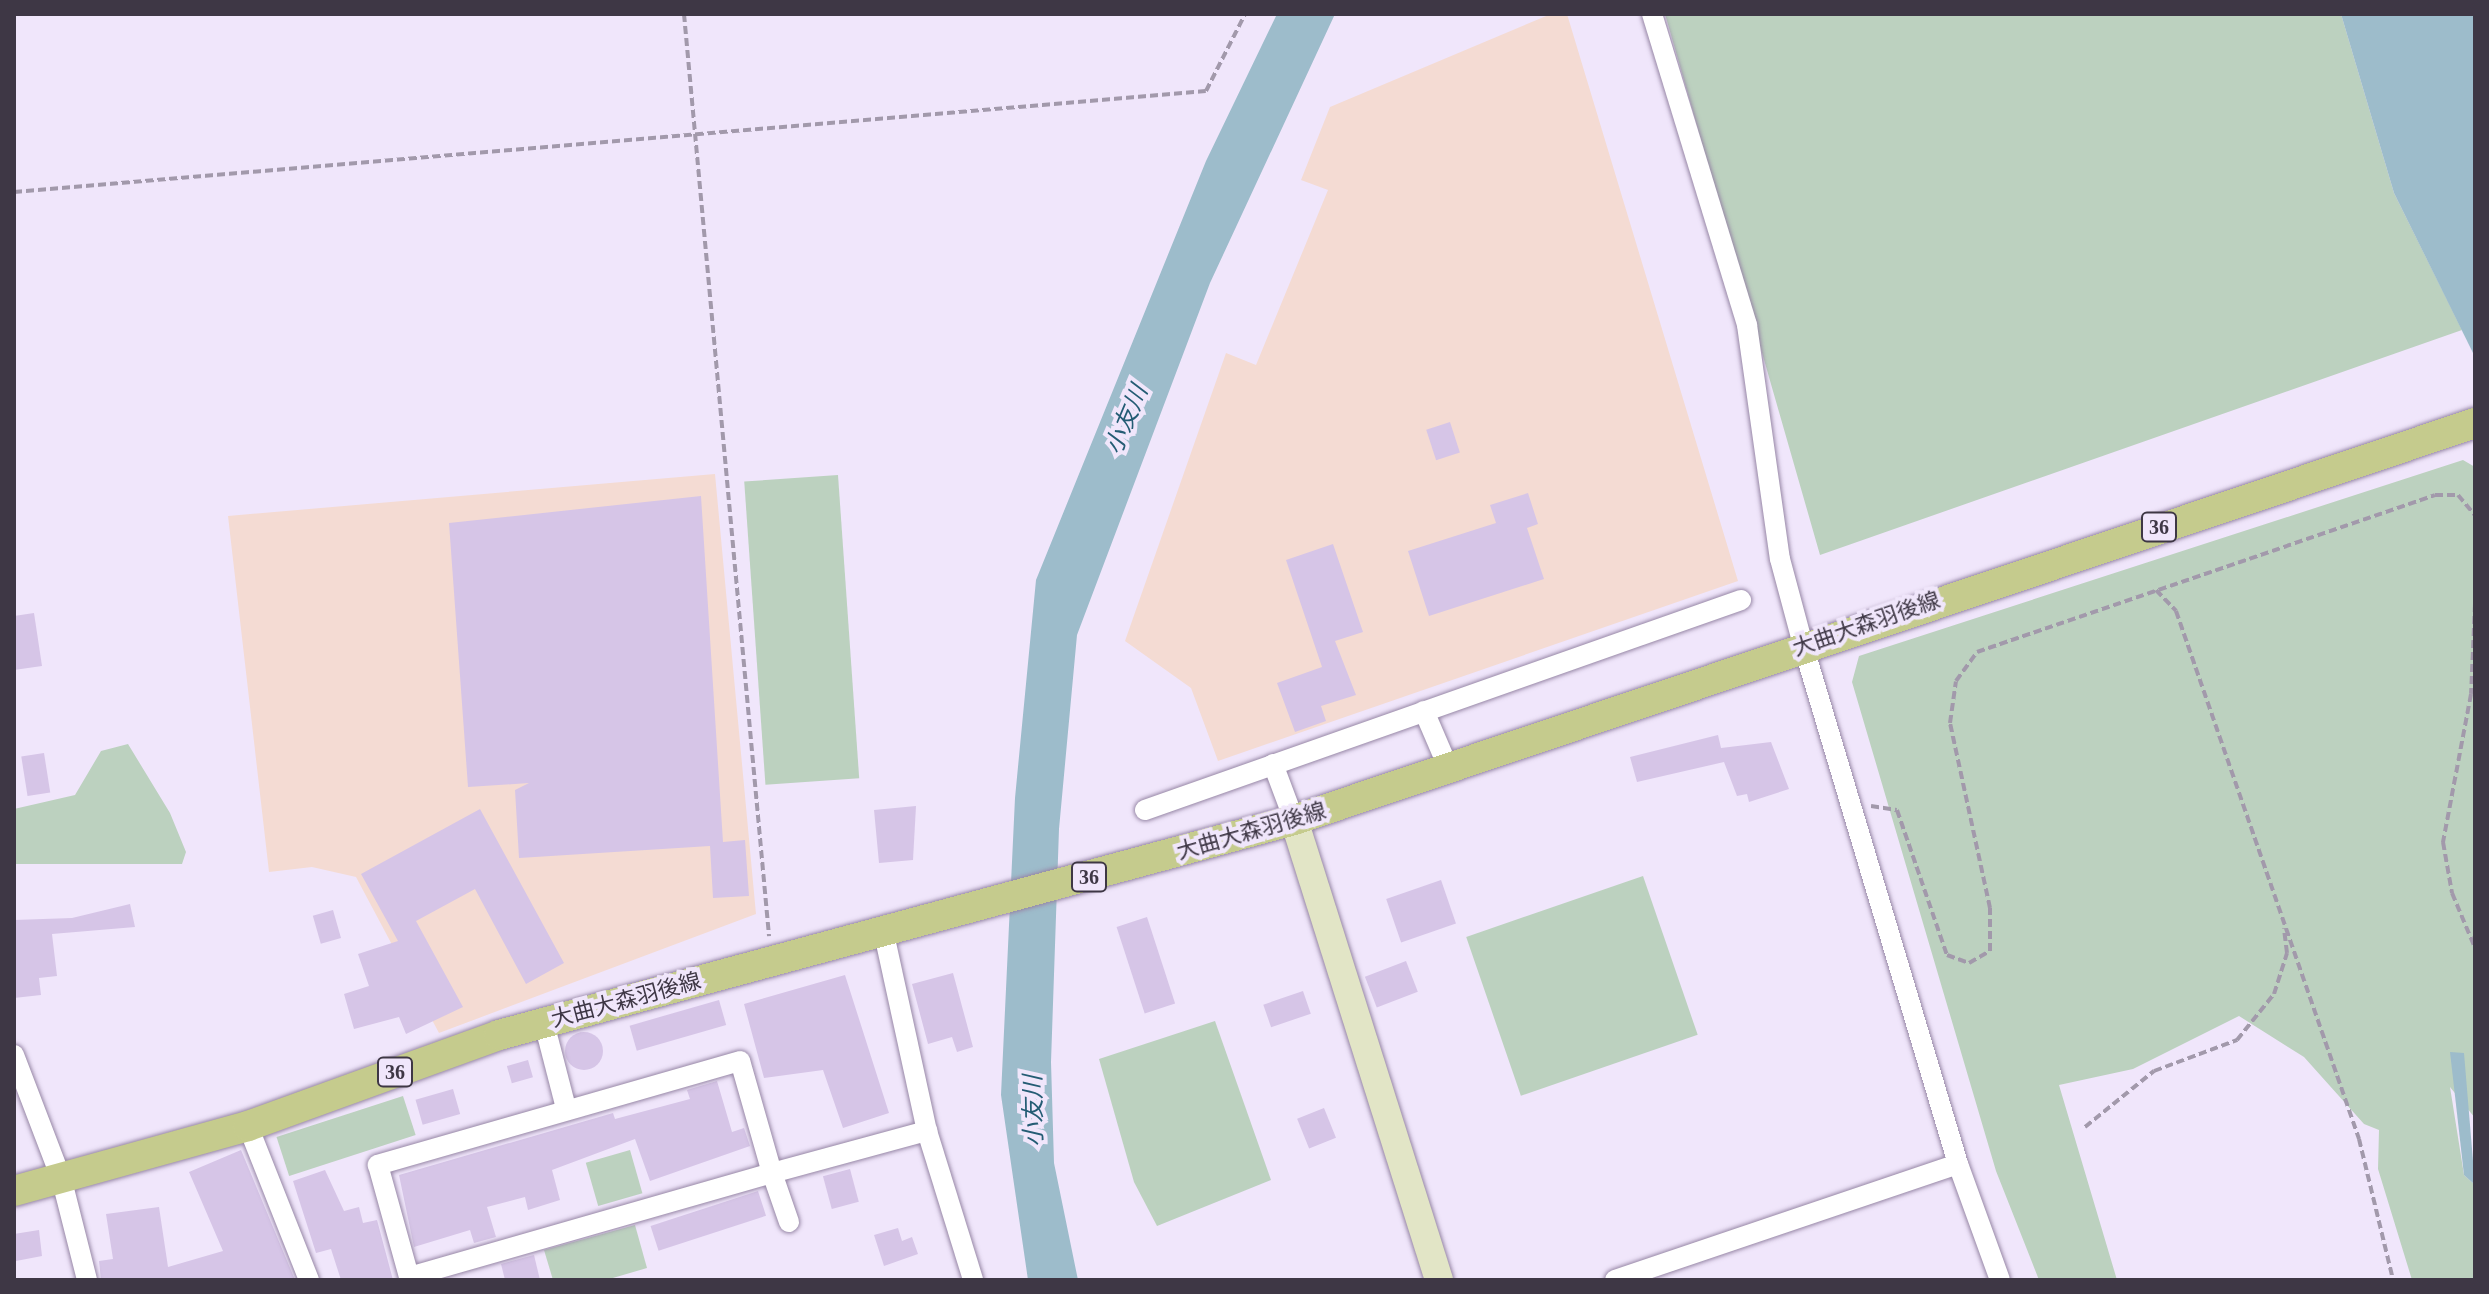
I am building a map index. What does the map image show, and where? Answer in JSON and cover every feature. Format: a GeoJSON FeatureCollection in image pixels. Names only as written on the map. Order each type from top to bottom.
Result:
{"type":"FeatureCollection","features":[{"type":"Feature","properties":{"kind":"main road","name":"大曲大森羽後線"},"geometry":{"type":"LineString","coordinates":[[14,1191],[62,1181],[248,1126],[544,1023],[771,960],[884,934],[1294,820],[1843,631],[2475,423]]}},
{"type":"Feature","properties":{"kind":"street"},"geometry":{"type":"LineString","coordinates":[[1652,14],[1747,325],[1780,559],[1803,645],[1853,803],[1958,1164],[2000,1280]]}},
{"type":"Feature","properties":{"kind":"street"},"geometry":{"type":"LineString","coordinates":[[1145,810],[1741,600]]}},
{"type":"Feature","properties":{"kind":"street"},"geometry":{"type":"LineString","coordinates":[[1424,711],[1448,767]]}},
{"type":"Feature","properties":{"kind":"street"},"geometry":{"type":"LineString","coordinates":[[1273,764],[1294,820],[1439,1280]]}},
{"type":"Feature","properties":{"kind":"street"},"geometry":{"type":"LineString","coordinates":[[884,934],[927,1131],[973,1280]]}},
{"type":"Feature","properties":{"kind":"street"},"geometry":{"type":"LineString","coordinates":[[544,1023],[566,1108]]}},
{"type":"Feature","properties":{"kind":"street"},"geometry":{"type":"LineString","coordinates":[[14,1055],[62,1181],[87,1280]]}},
{"type":"Feature","properties":{"kind":"street"},"geometry":{"type":"LineString","coordinates":[[789,1222],[772,1173],[740,1061],[566,1108],[378,1165],[409,1279],[772,1173],[927,1131]]}},
{"type":"Feature","properties":{"kind":"street"},"geometry":{"type":"LineString","coordinates":[[248,1126],[309,1280]]}},
{"type":"Feature","properties":{"kind":"street"},"geometry":{"type":"LineString","coordinates":[[1615,1280],[1958,1164]]}},
{"type":"Feature","properties":{"kind":"path"},"geometry":{"type":"LineString","coordinates":[[684,14],[771,960]]}},
{"type":"Feature","properties":{"kind":"path"},"geometry":{"type":"LineString","coordinates":[[14,192],[693,132],[1206,91],[1245,14]]}},
{"type":"Feature","properties":{"kind":"path"},"geometry":{"type":"LineString","coordinates":[[1853,803],[1897,810],[1947,955],[1969,963],[1990,951],[1990,908],[1950,723],[1956,681],[1977,652],[2435,495],[2458,495],[2475,515]]}},
{"type":"Feature","properties":{"kind":"path"},"geometry":{"type":"LineString","coordinates":[[2156,590],[2176,611],[2359,1139],[2393,1280]]}},
{"type":"Feature","properties":{"kind":"path"},"geometry":{"type":"LineString","coordinates":[[2475,604],[2471,694],[2443,842],[2452,893],[2475,948]]}},
{"type":"Feature","properties":{"kind":"path"},"geometry":{"type":"LineString","coordinates":[[2085,1127],[2154,1071],[2237,1040],[2274,994],[2287,953],[2283,922]]}},
{"type":"Feature","properties":{"kind":"shaded area"},"geometry":{"type":"Polygon","coordinates":[[[1551,14],[1567,14],[1738,581],[1218,761],[1191,688],[1125,641],[1226,353],[1256,365],[1328,190],[1301,180],[1330,107],[1551,14]]]}},
{"type":"Feature","properties":{"kind":"shaded area"},"geometry":{"type":"Polygon","coordinates":[[[715,474],[756,914],[439,1033],[356,877],[312,867],[269,872],[228,516],[715,474]]]}},
{"type":"Feature","properties":{"kind":"green space"},"geometry":{"type":"Polygon","coordinates":[[[1665,14],[2341,14],[2394,193],[2462,330],[1820,555],[1665,14]]]}},
{"type":"Feature","properties":{"kind":"green space"},"geometry":{"type":"Polygon","coordinates":[[[2463,460],[2475,467],[2475,1118],[2450,1087],[2464,1175],[2475,1185],[2475,1280],[2412,1280],[2378,1169],[2379,1130],[2364,1124],[2304,1057],[2239,1016],[2133,1069],[2059,1085],[2117,1280],[2039,1280],[1996,1171],[1852,682],[1859,656],[2463,460]]]}},
{"type":"Feature","properties":{"kind":"green space"},"geometry":{"type":"Polygon","coordinates":[[[838,475],[859,778],[765,785],[744,482],[838,475]]]}},
{"type":"Feature","properties":{"kind":"green space"},"geometry":{"type":"Polygon","coordinates":[[[128,744],[170,813],[186,852],[182,864],[14,864],[14,809],[75,795],[101,751],[128,744]]]}},
{"type":"Feature","properties":{"kind":"green space"},"geometry":{"type":"Polygon","coordinates":[[[1643,876],[1698,1035],[1521,1096],[1466,937],[1643,876]]]}},
{"type":"Feature","properties":{"kind":"green space"},"geometry":{"type":"Polygon","coordinates":[[[1215,1021],[1271,1180],[1157,1226],[1134,1182],[1099,1059],[1215,1021]]]}},
{"type":"Feature","properties":{"kind":"green space"},"geometry":{"type":"Polygon","coordinates":[[[403,1096],[416,1135],[289,1176],[277,1137],[403,1096]]]}},
{"type":"Feature","properties":{"kind":"green space"},"geometry":{"type":"Polygon","coordinates":[[[630,1150],[642,1193],[598,1206],[586,1163],[630,1150]]]}},
{"type":"Feature","properties":{"kind":"green space"},"geometry":{"type":"Polygon","coordinates":[[[635,1225],[647,1268],[606,1280],[553,1280],[544,1250],[635,1225]]]}},
{"type":"Feature","properties":{"kind":"water","name":"小友川"},"geometry":{"type":"Polygon","coordinates":[[[1277,14],[1335,14],[1210,283],[1077,635],[1059,829],[1051,1062],[1054,1163],[1078,1280],[1028,1280],[1001,1095],[1015,798],[1036,580],[1206,161],[1277,14]]]}},
{"type":"Feature","properties":{"kind":"water"},"geometry":{"type":"Polygon","coordinates":[[[2341,14],[2475,14],[2475,357],[2394,193],[2341,14]]]}},
{"type":"Feature","properties":{"kind":"water"},"geometry":{"type":"Polygon","coordinates":[[[2450,1052],[2464,1053],[2475,1185],[2464,1175],[2450,1052]]]}},
{"type":"Feature","properties":{"kind":"building"},"geometry":{"type":"Polygon","coordinates":[[[1450,422],[1460,452],[1436,460],[1426,430],[1450,422]]]}},
{"type":"Feature","properties":{"kind":"building"},"geometry":{"type":"Polygon","coordinates":[[[1528,493],[1538,524],[1527,528],[1544,579],[1429,616],[1408,551],[1496,523],[1490,505],[1528,493]]]}},
{"type":"Feature","properties":{"kind":"building"},"geometry":{"type":"Polygon","coordinates":[[[701,496],[723,842],[745,840],[749,896],[713,898],[710,846],[519,858],[515,790],[529,783],[468,787],[449,523],[701,496]]]}},
{"type":"Feature","properties":{"kind":"building"},"geometry":{"type":"Polygon","coordinates":[[[1333,544],[1363,632],[1335,641],[1356,695],[1321,706],[1326,721],[1295,732],[1277,683],[1322,667],[1286,560],[1333,544]]]}},
{"type":"Feature","properties":{"kind":"building"},"geometry":{"type":"Polygon","coordinates":[[[34,613],[42,666],[14,670],[14,616],[34,613]]]}},
{"type":"Feature","properties":{"kind":"building"},"geometry":{"type":"Polygon","coordinates":[[[1718,735],[1721,748],[1771,742],[1789,789],[1749,802],[1747,794],[1737,796],[1724,762],[1637,782],[1630,757],[1718,735]]]}},
{"type":"Feature","properties":{"kind":"building"},"geometry":{"type":"Polygon","coordinates":[[[44,753],[50,793],[28,796],[21,757],[44,753]]]}},
{"type":"Feature","properties":{"kind":"building"},"geometry":{"type":"Polygon","coordinates":[[[916,806],[913,860],[879,863],[874,810],[916,806]]]}},
{"type":"Feature","properties":{"kind":"building"},"geometry":{"type":"Polygon","coordinates":[[[480,809],[564,963],[526,984],[475,889],[416,921],[463,1007],[406,1034],[399,1017],[354,1029],[344,994],[369,986],[358,954],[398,941],[361,874],[480,809]]]}},
{"type":"Feature","properties":{"kind":"building"},"geometry":{"type":"Polygon","coordinates":[[[1441,880],[1456,923],[1401,942],[1386,899],[1441,880]]]}},
{"type":"Feature","properties":{"kind":"building"},"geometry":{"type":"Polygon","coordinates":[[[130,904],[135,927],[52,934],[57,976],[39,978],[41,995],[14,998],[14,920],[72,918],[130,904]]]}},
{"type":"Feature","properties":{"kind":"building"},"geometry":{"type":"Polygon","coordinates":[[[333,910],[341,938],[321,944],[313,916],[333,910]]]}},
{"type":"Feature","properties":{"kind":"building"},"geometry":{"type":"Polygon","coordinates":[[[1147,917],[1175,1004],[1145,1013],[1117,927],[1147,917]]]}},
{"type":"Feature","properties":{"kind":"building"},"geometry":{"type":"Polygon","coordinates":[[[1406,961],[1418,992],[1377,1008],[1365,977],[1406,961]]]}},
{"type":"Feature","properties":{"kind":"building"},"geometry":{"type":"Polygon","coordinates":[[[953,973],[973,1047],[957,1052],[952,1037],[928,1044],[912,984],[953,973]]]}},
{"type":"Feature","properties":{"kind":"building"},"geometry":{"type":"Polygon","coordinates":[[[845,975],[889,1113],[843,1128],[823,1070],[764,1078],[744,1004],[845,975]]]}},
{"type":"Feature","properties":{"kind":"building"},"geometry":{"type":"Polygon","coordinates":[[[1303,991],[1311,1014],[1271,1027],[1263,1005],[1303,991]]]}},
{"type":"Feature","properties":{"kind":"building"},"geometry":{"type":"Polygon","coordinates":[[[719,1000],[726,1025],[637,1051],[630,1026],[719,1000]]]}},
{"type":"Feature","properties":{"kind":"building"},"geometry":{"type":"Polygon","coordinates":[[[584,1032],[597,1038],[603,1051],[597,1064],[584,1070],[571,1064],[565,1051],[571,1038],[584,1032]]]}},
{"type":"Feature","properties":{"kind":"building"},"geometry":{"type":"Polygon","coordinates":[[[528,1060],[533,1077],[512,1083],[507,1066],[528,1060]]]}},
{"type":"Feature","properties":{"kind":"building"},"geometry":{"type":"Polygon","coordinates":[[[717,1081],[732,1132],[744,1128],[750,1146],[650,1181],[635,1139],[552,1170],[560,1200],[528,1210],[525,1197],[487,1207],[496,1237],[474,1243],[470,1230],[414,1247],[399,1175],[613,1113],[615,1119],[690,1099],[687,1090],[717,1081]]]}},
{"type":"Feature","properties":{"kind":"building"},"geometry":{"type":"Polygon","coordinates":[[[453,1089],[460,1114],[423,1125],[416,1100],[453,1089]]]}},
{"type":"Feature","properties":{"kind":"building"},"geometry":{"type":"Polygon","coordinates":[[[1324,1108],[1336,1138],[1309,1149],[1297,1119],[1324,1108]]]}},
{"type":"Feature","properties":{"kind":"building"},"geometry":{"type":"Polygon","coordinates":[[[241,1150],[295,1280],[101,1280],[99,1261],[113,1259],[106,1214],[159,1207],[168,1267],[223,1251],[189,1172],[241,1150]]]}},
{"type":"Feature","properties":{"kind":"building"},"geometry":{"type":"Polygon","coordinates":[[[850,1169],[859,1202],[832,1209],[823,1176],[850,1169]]]}},
{"type":"Feature","properties":{"kind":"building"},"geometry":{"type":"Polygon","coordinates":[[[325,1170],[344,1211],[359,1207],[363,1223],[377,1220],[393,1280],[341,1280],[331,1249],[316,1253],[293,1181],[325,1170]]]}},
{"type":"Feature","properties":{"kind":"building"},"geometry":{"type":"Polygon","coordinates":[[[758,1191],[766,1216],[659,1251],[651,1226],[758,1191]]]}},
{"type":"Feature","properties":{"kind":"building"},"geometry":{"type":"Polygon","coordinates":[[[898,1228],[902,1241],[912,1237],[918,1254],[884,1266],[874,1235],[898,1228]]]}},
{"type":"Feature","properties":{"kind":"building"},"geometry":{"type":"Polygon","coordinates":[[[39,1230],[42,1256],[16,1261],[14,1234],[39,1230]]]}},
{"type":"Feature","properties":{"kind":"building"},"geometry":{"type":"Polygon","coordinates":[[[534,1255],[540,1280],[505,1280],[501,1264],[534,1255]]]}}]}
